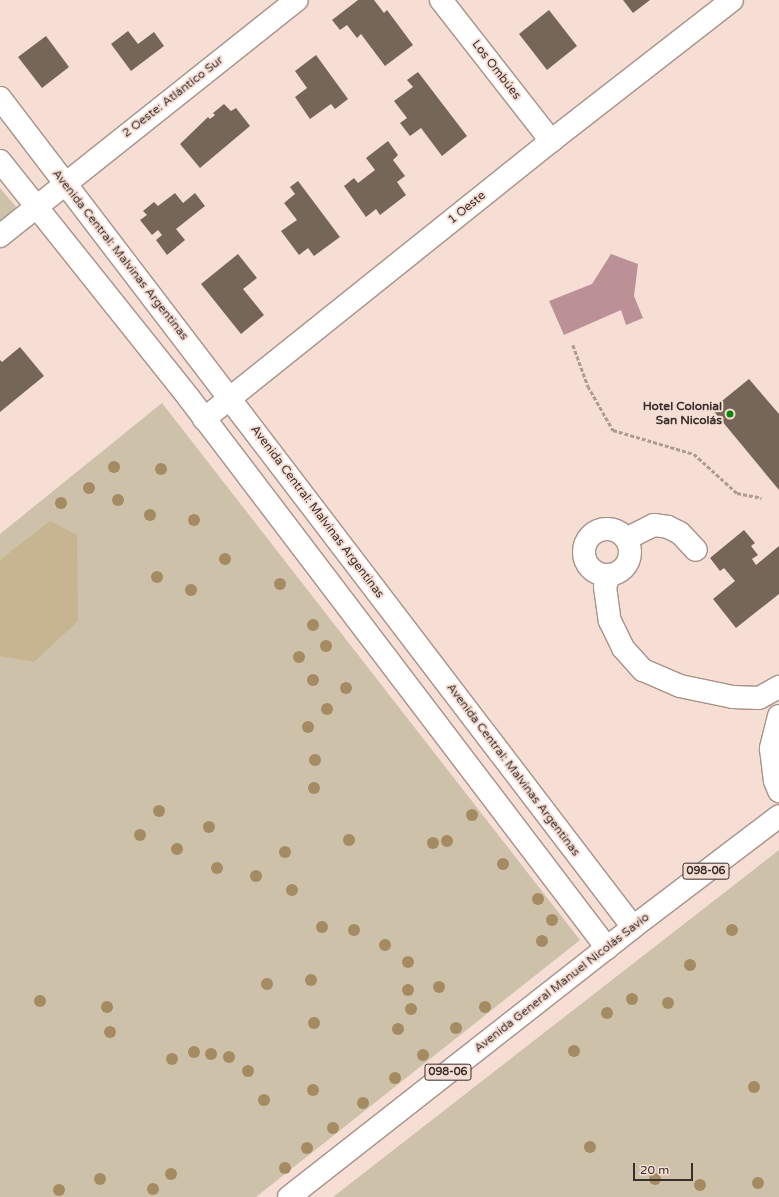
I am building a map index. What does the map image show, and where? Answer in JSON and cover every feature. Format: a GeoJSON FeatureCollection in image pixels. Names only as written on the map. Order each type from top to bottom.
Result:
{"type":"FeatureCollection","features":[{"type":"Feature","properties":{"kind":"main road","name":"2 Oeste: Atlántico Sur"},"geometry":{"type":"LineString","coordinates":[[0,236],[297,0]]}},
{"type":"Feature","properties":{"kind":"main road","name":"Los Ombúes"},"geometry":{"type":"LineString","coordinates":[[441,0],[551,140]]}},
{"type":"Feature","properties":{"kind":"main road","name":"1 Oeste"},"geometry":{"type":"LineString","coordinates":[[204,419],[551,140],[732,0]]}},
{"type":"Feature","properties":{"kind":"main road","name":"Avenida Central: Malvinas Argentinas"},"geometry":{"type":"LineString","coordinates":[[0,98],[50,195],[204,419],[606,948]]}},
{"type":"Feature","properties":{"kind":"main road","name":"Avenida Central: Malvinas Argentinas"},"geometry":{"type":"LineString","coordinates":[[0,161],[50,195],[230,397],[633,927]]}},
{"type":"Feature","properties":{"kind":"main road"},"geometry":{"type":"LineString","coordinates":[[626,539],[654,525],[668,527],[680,533],[696,550]]}},
{"type":"Feature","properties":{"kind":"main road"},"geometry":{"type":"LineString","coordinates":[[605,528],[617,531],[626,539],[630,550],[628,562],[620,571],[609,575],[597,573],[587,565],[583,554],[586,541],[594,532],[605,528]]}},
{"type":"Feature","properties":{"kind":"main road"},"geometry":{"type":"LineString","coordinates":[[609,575],[605,587],[610,621],[623,648],[644,670],[680,686],[707,693],[759,698],[779,711]]}},
{"type":"Feature","properties":{"kind":"main road"},"geometry":{"type":"LineString","coordinates":[[759,698],[779,687]]}},
{"type":"Feature","properties":{"kind":"main road"},"geometry":{"type":"LineString","coordinates":[[779,716],[771,749],[775,781],[779,791]]}},
{"type":"Feature","properties":{"kind":"main road","name":"Avenida General Manuel Nicolás Savio"},"geometry":{"type":"LineString","coordinates":[[289,1197],[633,927],[779,816]]}},
{"type":"Feature","properties":{"kind":"path"},"geometry":{"type":"LineString","coordinates":[[573,345],[588,386],[613,430],[694,454],[737,493],[762,498]]}},
{"type":"Feature","properties":{"kind":"shaded area"},"geometry":{"type":"Polygon","coordinates":[[[0,188],[18,209],[0,223],[0,188]]]}},
{"type":"Feature","properties":{"kind":"shaded area"},"geometry":{"type":"Polygon","coordinates":[[[611,254],[638,264],[634,296],[643,318],[626,325],[621,310],[564,335],[549,301],[592,284],[611,254]]]}},
{"type":"Feature","properties":{"kind":"shaded area"},"geometry":{"type":"Polygon","coordinates":[[[162,403],[580,940],[256,1197],[0,1197],[0,534],[162,403]]]}},
{"type":"Feature","properties":{"kind":"shaded area"},"geometry":{"type":"Polygon","coordinates":[[[50,521],[77,535],[78,621],[34,662],[0,656],[0,560],[50,521]]]}},
{"type":"Feature","properties":{"kind":"shaded area"},"geometry":{"type":"Polygon","coordinates":[[[779,850],[779,1197],[333,1197],[779,850]]]}},
{"type":"Feature","properties":{"kind":"building"},"geometry":{"type":"Polygon","coordinates":[[[358,0],[374,0],[384,13],[387,10],[413,45],[385,66],[361,34],[357,38],[347,25],[340,30],[332,20],[358,0]]]}},
{"type":"Feature","properties":{"kind":"building"},"geometry":{"type":"Polygon","coordinates":[[[623,0],[650,0],[633,13],[623,0]]]}},
{"type":"Feature","properties":{"kind":"building"},"geometry":{"type":"Polygon","coordinates":[[[549,10],[577,46],[547,70],[519,34],[549,10]]]}},
{"type":"Feature","properties":{"kind":"building"},"geometry":{"type":"Polygon","coordinates":[[[128,31],[138,44],[154,32],[164,46],[131,71],[111,44],[128,31]]]}},
{"type":"Feature","properties":{"kind":"building"},"geometry":{"type":"Polygon","coordinates":[[[46,36],[69,67],[42,88],[18,57],[46,36]]]}},
{"type":"Feature","properties":{"kind":"building"},"geometry":{"type":"Polygon","coordinates":[[[316,55],[348,99],[335,109],[331,104],[310,119],[295,97],[307,88],[295,71],[316,55]]]}},
{"type":"Feature","properties":{"kind":"building"},"geometry":{"type":"Polygon","coordinates":[[[418,72],[467,136],[442,156],[421,128],[410,136],[400,123],[407,118],[394,101],[413,87],[407,80],[418,72]]]}},
{"type":"Feature","properties":{"kind":"building"},"geometry":{"type":"Polygon","coordinates":[[[224,104],[231,111],[236,108],[250,126],[200,168],[180,144],[208,117],[210,119],[215,115],[213,113],[224,104]]]}},
{"type":"Feature","properties":{"kind":"building"},"geometry":{"type":"Polygon","coordinates":[[[388,141],[398,155],[393,160],[405,176],[397,182],[406,195],[380,215],[376,209],[366,217],[344,186],[354,178],[358,183],[375,170],[366,158],[388,141]]]}},
{"type":"Feature","properties":{"kind":"building"},"geometry":{"type":"Polygon","coordinates":[[[298,181],[340,237],[314,256],[308,248],[299,255],[281,231],[297,220],[284,203],[295,194],[290,187],[298,181]]]}},
{"type":"Feature","properties":{"kind":"building"},"geometry":{"type":"Polygon","coordinates":[[[175,193],[183,203],[195,193],[205,206],[176,229],[185,240],[167,255],[156,240],[162,235],[158,230],[152,235],[140,220],[147,215],[143,211],[154,202],[158,206],[175,193]]]}},
{"type":"Feature","properties":{"kind":"building"},"geometry":{"type":"Polygon","coordinates":[[[238,254],[257,278],[243,289],[264,315],[241,334],[201,284],[238,254]]]}},
{"type":"Feature","properties":{"kind":"building"},"geometry":{"type":"Polygon","coordinates":[[[20,347],[44,376],[0,412],[0,360],[2,362],[20,347]]]}},
{"type":"Feature","properties":{"kind":"building"},"geometry":{"type":"Polygon","coordinates":[[[749,379],[779,414],[779,490],[712,409],[749,379]]]}},
{"type":"Feature","properties":{"kind":"building"},"geometry":{"type":"Polygon","coordinates":[[[744,530],[755,543],[751,546],[758,555],[752,559],[756,565],[779,546],[779,594],[736,628],[713,599],[735,581],[724,568],[720,571],[710,558],[744,530]]]}},
{"type":"Feature","properties":{"kind":"place","name":"Hotel Colonial San Nicolás"},"geometry":{"type":"Point","coordinates":[730,414]}}]}
